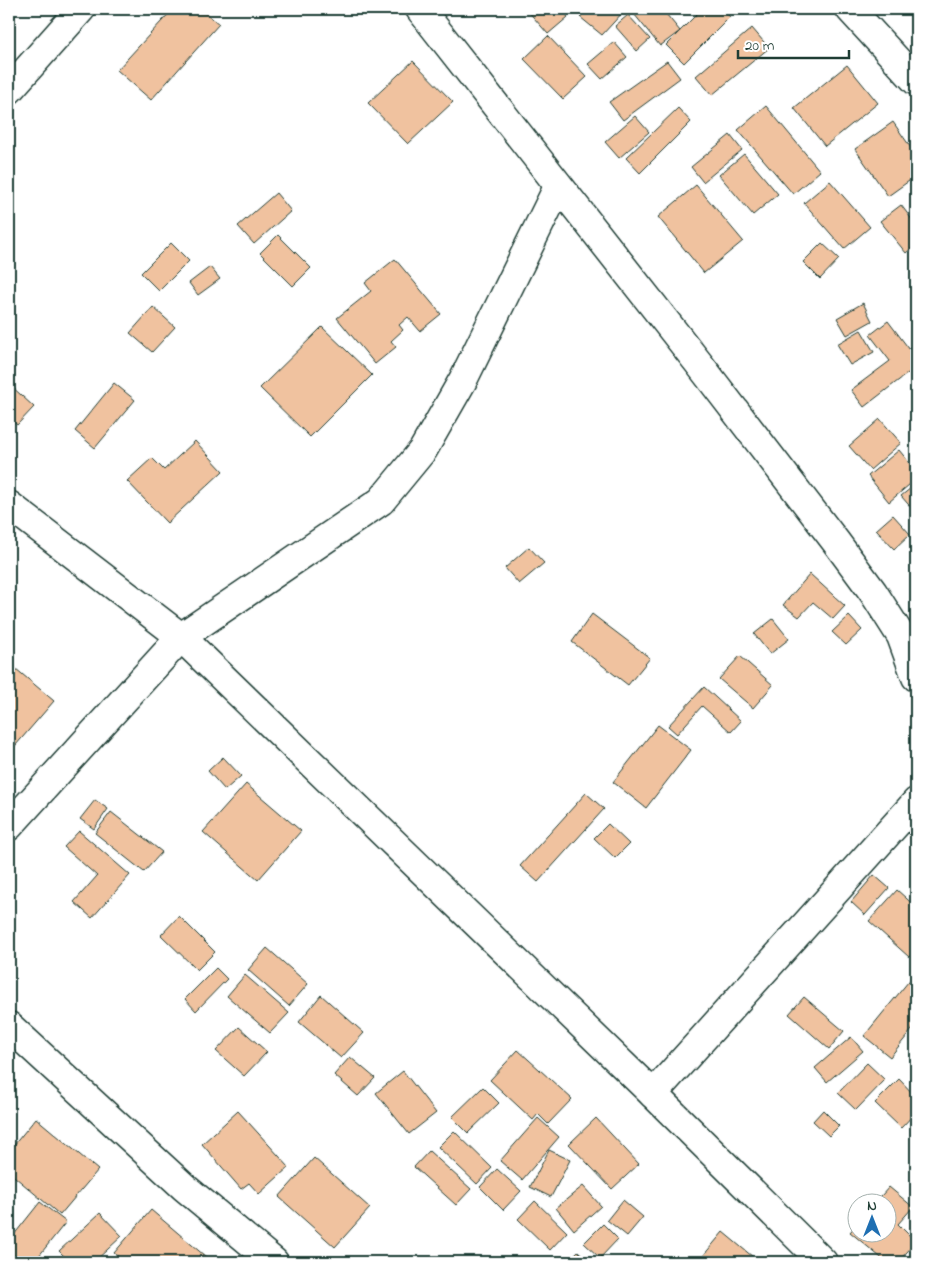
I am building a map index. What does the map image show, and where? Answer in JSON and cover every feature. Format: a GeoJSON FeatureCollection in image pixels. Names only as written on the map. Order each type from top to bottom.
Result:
{"type":"FeatureCollection","features":[{"type":"Feature","properties":{"kind":"street"},"geometry":{"type":"LineString","coordinates":[[9,90],[81,9]]}},
{"type":"Feature","properties":{"kind":"street"},"geometry":{"type":"LineString","coordinates":[[420,9],[558,187],[700,365],[873,592],[900,636],[916,677]]}},
{"type":"Feature","properties":{"kind":"street"},"geometry":{"type":"LineString","coordinates":[[850,9],[916,81]]}},
{"type":"Feature","properties":{"kind":"street"},"geometry":{"type":"LineString","coordinates":[[9,826],[181,638],[381,501],[423,450],[463,380],[558,187]]}},
{"type":"Feature","properties":{"kind":"street"},"geometry":{"type":"LineString","coordinates":[[9,505],[181,638],[653,1094],[823,1262]]}},
{"type":"Feature","properties":{"kind":"street"},"geometry":{"type":"LineString","coordinates":[[653,1094],[916,802]]}},
{"type":"Feature","properties":{"kind":"street"},"geometry":{"type":"LineString","coordinates":[[9,1026],[184,1187],[274,1262]]}},
{"type":"Feature","properties":{"kind":"building"},"geometry":{"type":"Polygon","coordinates":[[[173,9],[201,9],[219,24],[151,100],[117,70],[173,9]]]}},
{"type":"Feature","properties":{"kind":"building"},"geometry":{"type":"Polygon","coordinates":[[[561,9],[568,17],[548,34],[527,10],[561,9]]]}},
{"type":"Feature","properties":{"kind":"building"},"geometry":{"type":"Polygon","coordinates":[[[587,9],[621,9],[624,11],[602,35],[580,17],[587,9]]]}},
{"type":"Feature","properties":{"kind":"building"},"geometry":{"type":"Polygon","coordinates":[[[630,9],[662,9],[680,31],[660,46],[630,9]]]}},
{"type":"Feature","properties":{"kind":"building"},"geometry":{"type":"Polygon","coordinates":[[[702,9],[722,9],[730,17],[684,63],[666,45],[702,9]]]}},
{"type":"Feature","properties":{"kind":"building"},"geometry":{"type":"Polygon","coordinates":[[[628,15],[650,39],[637,51],[615,26],[628,15]]]}},
{"type":"Feature","properties":{"kind":"building"},"geometry":{"type":"Polygon","coordinates":[[[752,28],[769,48],[712,95],[696,76],[752,28]]]}},
{"type":"Feature","properties":{"kind":"building"},"geometry":{"type":"Polygon","coordinates":[[[548,36],[587,77],[563,99],[524,59],[548,36]]]}},
{"type":"Feature","properties":{"kind":"building"},"geometry":{"type":"Polygon","coordinates":[[[614,42],[627,57],[602,79],[588,64],[614,42]]]}},
{"type":"Feature","properties":{"kind":"building"},"geometry":{"type":"Polygon","coordinates":[[[413,61],[453,102],[408,144],[368,103],[413,61]]]}},
{"type":"Feature","properties":{"kind":"building"},"geometry":{"type":"Polygon","coordinates":[[[667,61],[680,78],[623,120],[609,102],[667,61]]]}},
{"type":"Feature","properties":{"kind":"building"},"geometry":{"type":"Polygon","coordinates":[[[847,65],[878,103],[825,146],[794,108],[847,65]]]}},
{"type":"Feature","properties":{"kind":"building"},"geometry":{"type":"Polygon","coordinates":[[[766,106],[820,171],[793,194],[738,130],[766,106]]]}},
{"type":"Feature","properties":{"kind":"building"},"geometry":{"type":"Polygon","coordinates":[[[678,108],[691,122],[640,173],[626,158],[678,108]]]}},
{"type":"Feature","properties":{"kind":"building"},"geometry":{"type":"Polygon","coordinates":[[[635,116],[649,132],[619,158],[605,142],[635,116]]]}},
{"type":"Feature","properties":{"kind":"building"},"geometry":{"type":"Polygon","coordinates":[[[893,122],[916,155],[916,176],[888,196],[855,149],[893,122]]]}},
{"type":"Feature","properties":{"kind":"building"},"geometry":{"type":"Polygon","coordinates":[[[730,135],[742,150],[703,182],[691,167],[730,135]]]}},
{"type":"Feature","properties":{"kind":"building"},"geometry":{"type":"Polygon","coordinates":[[[744,154],[778,194],[753,215],[719,175],[744,154]]]}},
{"type":"Feature","properties":{"kind":"building"},"geometry":{"type":"Polygon","coordinates":[[[830,181],[870,227],[844,249],[804,203],[830,181]]]}},
{"type":"Feature","properties":{"kind":"building"},"geometry":{"type":"Polygon","coordinates":[[[696,185],[743,241],[704,273],[658,217],[696,185]]]}},
{"type":"Feature","properties":{"kind":"building"},"geometry":{"type":"Polygon","coordinates":[[[276,193],[291,211],[254,244],[238,226],[276,193]]]}},
{"type":"Feature","properties":{"kind":"building"},"geometry":{"type":"Polygon","coordinates":[[[901,205],[916,225],[916,244],[906,253],[880,221],[901,205]]]}},
{"type":"Feature","properties":{"kind":"building"},"geometry":{"type":"Polygon","coordinates":[[[278,235],[311,268],[293,286],[260,253],[278,235]]]}},
{"type":"Feature","properties":{"kind":"building"},"geometry":{"type":"Polygon","coordinates":[[[171,243],[189,261],[159,291],[141,273],[171,243]]]}},
{"type":"Feature","properties":{"kind":"building"},"geometry":{"type":"Polygon","coordinates":[[[822,243],[839,259],[820,279],[803,262],[822,243]]]}},
{"type":"Feature","properties":{"kind":"building"},"geometry":{"type":"Polygon","coordinates":[[[395,259],[441,314],[420,331],[408,317],[399,325],[403,330],[391,341],[396,347],[375,364],[337,318],[371,291],[365,283],[395,259]]]}},
{"type":"Feature","properties":{"kind":"building"},"geometry":{"type":"Polygon","coordinates":[[[210,267],[220,279],[198,295],[189,283],[210,267]]]}},
{"type":"Feature","properties":{"kind":"building"},"geometry":{"type":"Polygon","coordinates":[[[863,303],[872,321],[847,335],[837,318],[863,303]]]}},
{"type":"Feature","properties":{"kind":"building"},"geometry":{"type":"Polygon","coordinates":[[[153,307],[175,327],[152,352],[130,333],[153,307]]]}},
{"type":"Feature","properties":{"kind":"building"},"geometry":{"type":"Polygon","coordinates":[[[888,321],[916,358],[916,367],[864,407],[851,390],[890,361],[870,335],[888,321]]]}},
{"type":"Feature","properties":{"kind":"building"},"geometry":{"type":"Polygon","coordinates":[[[322,327],[372,375],[310,437],[260,388],[322,327]]]}},
{"type":"Feature","properties":{"kind":"building"},"geometry":{"type":"Polygon","coordinates":[[[861,330],[874,352],[850,365],[837,344],[861,330]]]}},
{"type":"Feature","properties":{"kind":"building"},"geometry":{"type":"Polygon","coordinates":[[[114,383],[135,400],[95,448],[75,431],[114,383]]]}},
{"type":"Feature","properties":{"kind":"building"},"geometry":{"type":"Polygon","coordinates":[[[9,384],[34,407],[17,425],[9,418],[9,384]]]}},
{"type":"Feature","properties":{"kind":"building"},"geometry":{"type":"Polygon","coordinates":[[[880,419],[901,443],[870,470],[849,446],[880,419]]]}},
{"type":"Feature","properties":{"kind":"building"},"geometry":{"type":"Polygon","coordinates":[[[195,441],[223,471],[167,523],[127,481],[152,458],[164,470],[195,441]]]}},
{"type":"Feature","properties":{"kind":"building"},"geometry":{"type":"Polygon","coordinates":[[[899,450],[916,471],[916,479],[889,502],[868,476],[899,450]]]}},
{"type":"Feature","properties":{"kind":"building"},"geometry":{"type":"Polygon","coordinates":[[[916,484],[916,511],[915,512],[901,496],[916,484]]]}},
{"type":"Feature","properties":{"kind":"building"},"geometry":{"type":"Polygon","coordinates":[[[893,515],[910,534],[894,549],[876,530],[893,515]]]}},
{"type":"Feature","properties":{"kind":"building"},"geometry":{"type":"Polygon","coordinates":[[[529,547],[544,563],[519,584],[505,568],[529,547]]]}},
{"type":"Feature","properties":{"kind":"building"},"geometry":{"type":"Polygon","coordinates":[[[810,574],[845,606],[833,619],[813,602],[799,617],[783,605],[810,574]]]}},
{"type":"Feature","properties":{"kind":"building"},"geometry":{"type":"Polygon","coordinates":[[[592,614],[650,658],[628,685],[572,642],[592,614]]]}},
{"type":"Feature","properties":{"kind":"building"},"geometry":{"type":"Polygon","coordinates":[[[849,616],[862,630],[846,645],[832,632],[849,616]]]}},
{"type":"Feature","properties":{"kind":"building"},"geometry":{"type":"Polygon","coordinates":[[[773,619],[789,639],[770,654],[754,634],[773,619]]]}},
{"type":"Feature","properties":{"kind":"building"},"geometry":{"type":"Polygon","coordinates":[[[740,656],[773,685],[753,708],[719,679],[740,656]]]}},
{"type":"Feature","properties":{"kind":"building"},"geometry":{"type":"Polygon","coordinates":[[[9,663],[54,701],[9,753],[9,663]]]}},
{"type":"Feature","properties":{"kind":"building"},"geometry":{"type":"Polygon","coordinates":[[[704,687],[741,721],[731,732],[702,706],[677,734],[668,726],[704,687]]]}},
{"type":"Feature","properties":{"kind":"building"},"geometry":{"type":"Polygon","coordinates":[[[658,725],[691,750],[646,808],[613,782],[658,725]]]}},
{"type":"Feature","properties":{"kind":"building"},"geometry":{"type":"Polygon","coordinates":[[[223,757],[241,776],[225,790],[208,771],[223,757]]]}},
{"type":"Feature","properties":{"kind":"building"},"geometry":{"type":"Polygon","coordinates":[[[246,784],[301,831],[258,880],[203,832],[246,784]]]}},
{"type":"Feature","properties":{"kind":"building"},"geometry":{"type":"Polygon","coordinates":[[[586,793],[604,809],[538,882],[520,866],[586,793]]]}},
{"type":"Feature","properties":{"kind":"building"},"geometry":{"type":"Polygon","coordinates":[[[95,800],[108,809],[94,829],[80,819],[95,800]]]}},
{"type":"Feature","properties":{"kind":"building"},"geometry":{"type":"Polygon","coordinates":[[[111,812],[162,852],[144,872],[95,833],[111,812]]]}},
{"type":"Feature","properties":{"kind":"building"},"geometry":{"type":"Polygon","coordinates":[[[608,824],[629,844],[615,858],[594,838],[608,824]]]}},
{"type":"Feature","properties":{"kind":"building"},"geometry":{"type":"Polygon","coordinates":[[[79,831],[130,875],[92,918],[74,902],[97,876],[64,847],[79,831]]]}},
{"type":"Feature","properties":{"kind":"building"},"geometry":{"type":"Polygon","coordinates":[[[874,875],[889,888],[865,915],[851,902],[874,875]]]}},
{"type":"Feature","properties":{"kind":"building"},"geometry":{"type":"Polygon","coordinates":[[[897,890],[916,907],[916,949],[909,957],[869,921],[897,890]]]}},
{"type":"Feature","properties":{"kind":"building"},"geometry":{"type":"Polygon","coordinates":[[[179,916],[215,952],[197,970],[161,935],[179,916]]]}},
{"type":"Feature","properties":{"kind":"building"},"geometry":{"type":"Polygon","coordinates":[[[267,948],[308,984],[289,1006],[248,970],[267,948]]]}},
{"type":"Feature","properties":{"kind":"building"},"geometry":{"type":"Polygon","coordinates":[[[216,968],[227,979],[196,1011],[185,999],[216,968]]]}},
{"type":"Feature","properties":{"kind":"building"},"geometry":{"type":"Polygon","coordinates":[[[245,975],[289,1013],[270,1033],[227,996],[245,975]]]}},
{"type":"Feature","properties":{"kind":"building"},"geometry":{"type":"Polygon","coordinates":[[[913,976],[916,979],[916,1025],[890,1057],[864,1036],[913,976]]]}},
{"type":"Feature","properties":{"kind":"building"},"geometry":{"type":"Polygon","coordinates":[[[321,995],[364,1033],[341,1058],[299,1022],[321,995]]]}},
{"type":"Feature","properties":{"kind":"building"},"geometry":{"type":"Polygon","coordinates":[[[804,997],[844,1031],[829,1049],[789,1014],[804,997]]]}},
{"type":"Feature","properties":{"kind":"building"},"geometry":{"type":"Polygon","coordinates":[[[239,1027],[267,1052],[244,1076],[216,1051],[239,1027]]]}},
{"type":"Feature","properties":{"kind":"building"},"geometry":{"type":"Polygon","coordinates":[[[851,1037],[863,1051],[827,1082],[815,1068],[851,1037]]]}},
{"type":"Feature","properties":{"kind":"building"},"geometry":{"type":"Polygon","coordinates":[[[518,1050],[572,1099],[548,1124],[538,1114],[533,1120],[490,1080],[518,1050]]]}},
{"type":"Feature","properties":{"kind":"building"},"geometry":{"type":"Polygon","coordinates":[[[350,1057],[375,1078],[358,1096],[334,1075],[350,1057]]]}},
{"type":"Feature","properties":{"kind":"building"},"geometry":{"type":"Polygon","coordinates":[[[867,1063],[885,1080],[856,1110],[838,1093],[867,1063]]]}},
{"type":"Feature","properties":{"kind":"building"},"geometry":{"type":"Polygon","coordinates":[[[403,1071],[436,1113],[409,1134],[376,1093],[403,1071]]]}},
{"type":"Feature","properties":{"kind":"building"},"geometry":{"type":"Polygon","coordinates":[[[899,1079],[916,1097],[916,1112],[901,1128],[875,1103],[899,1079]]]}},
{"type":"Feature","properties":{"kind":"building"},"geometry":{"type":"Polygon","coordinates":[[[483,1087],[499,1103],[468,1133],[452,1117],[483,1087]]]}},
{"type":"Feature","properties":{"kind":"building"},"geometry":{"type":"Polygon","coordinates":[[[823,1110],[839,1126],[829,1136],[813,1121],[823,1110]]]}},
{"type":"Feature","properties":{"kind":"building"},"geometry":{"type":"Polygon","coordinates":[[[238,1111],[289,1167],[259,1194],[249,1183],[241,1189],[202,1144],[238,1111]]]}},
{"type":"Feature","properties":{"kind":"building"},"geometry":{"type":"Polygon","coordinates":[[[36,1118],[98,1170],[60,1215],[9,1172],[9,1151],[36,1118]]]}},
{"type":"Feature","properties":{"kind":"building"},"geometry":{"type":"Polygon","coordinates":[[[538,1118],[559,1137],[522,1180],[500,1161],[538,1118]]]}},
{"type":"Feature","properties":{"kind":"building"},"geometry":{"type":"Polygon","coordinates":[[[596,1118],[639,1164],[612,1189],[569,1144],[596,1118]]]}},
{"type":"Feature","properties":{"kind":"building"},"geometry":{"type":"Polygon","coordinates":[[[454,1131],[492,1168],[477,1184],[438,1147],[454,1131]]]}},
{"type":"Feature","properties":{"kind":"building"},"geometry":{"type":"Polygon","coordinates":[[[549,1150],[570,1160],[551,1197],[530,1187],[549,1150]]]}},
{"type":"Feature","properties":{"kind":"building"},"geometry":{"type":"Polygon","coordinates":[[[429,1151],[471,1189],[456,1205],[414,1167],[429,1151]]]}},
{"type":"Feature","properties":{"kind":"building"},"geometry":{"type":"Polygon","coordinates":[[[314,1158],[370,1208],[335,1247],[279,1197],[314,1158]]]}},
{"type":"Feature","properties":{"kind":"building"},"geometry":{"type":"Polygon","coordinates":[[[497,1169],[521,1191],[503,1210],[480,1187],[497,1169]]]}},
{"type":"Feature","properties":{"kind":"building"},"geometry":{"type":"Polygon","coordinates":[[[583,1186],[601,1206],[574,1230],[556,1208],[583,1186]]]}},
{"type":"Feature","properties":{"kind":"building"},"geometry":{"type":"Polygon","coordinates":[[[889,1187],[897,1194],[883,1194],[889,1187]]]}},
{"type":"Feature","properties":{"kind":"building"},"geometry":{"type":"Polygon","coordinates":[[[898,1194],[913,1207],[898,1224],[898,1194]]]}},
{"type":"Feature","properties":{"kind":"building"},"geometry":{"type":"Polygon","coordinates":[[[623,1200],[643,1217],[627,1236],[607,1220],[623,1200]]]}},
{"type":"Feature","properties":{"kind":"building"},"geometry":{"type":"Polygon","coordinates":[[[535,1201],[567,1232],[550,1250],[518,1219],[535,1201]]]}},
{"type":"Feature","properties":{"kind":"building"},"geometry":{"type":"Polygon","coordinates":[[[40,1202],[66,1222],[34,1262],[22,1262],[9,1252],[9,1241],[40,1202]]]}},
{"type":"Feature","properties":{"kind":"building"},"geometry":{"type":"Polygon","coordinates":[[[151,1210],[212,1262],[125,1262],[114,1253],[151,1210]]]}},
{"type":"Feature","properties":{"kind":"building"},"geometry":{"type":"Polygon","coordinates":[[[100,1213],[122,1236],[94,1262],[70,1262],[59,1251],[100,1213]]]}},
{"type":"Feature","properties":{"kind":"building"},"geometry":{"type":"Polygon","coordinates":[[[603,1224],[618,1239],[600,1258],[584,1243],[603,1224]]]}},
{"type":"Feature","properties":{"kind":"building"},"geometry":{"type":"Polygon","coordinates":[[[898,1224],[916,1242],[898,1262],[886,1262],[864,1244],[898,1244],[898,1224]]]}},
{"type":"Feature","properties":{"kind":"building"},"geometry":{"type":"Polygon","coordinates":[[[723,1232],[759,1262],[698,1262],[723,1232]]]}},
{"type":"Feature","properties":{"kind":"building"},"geometry":{"type":"Polygon","coordinates":[[[578,1251],[590,1262],[567,1262],[578,1251]]]}}]}
